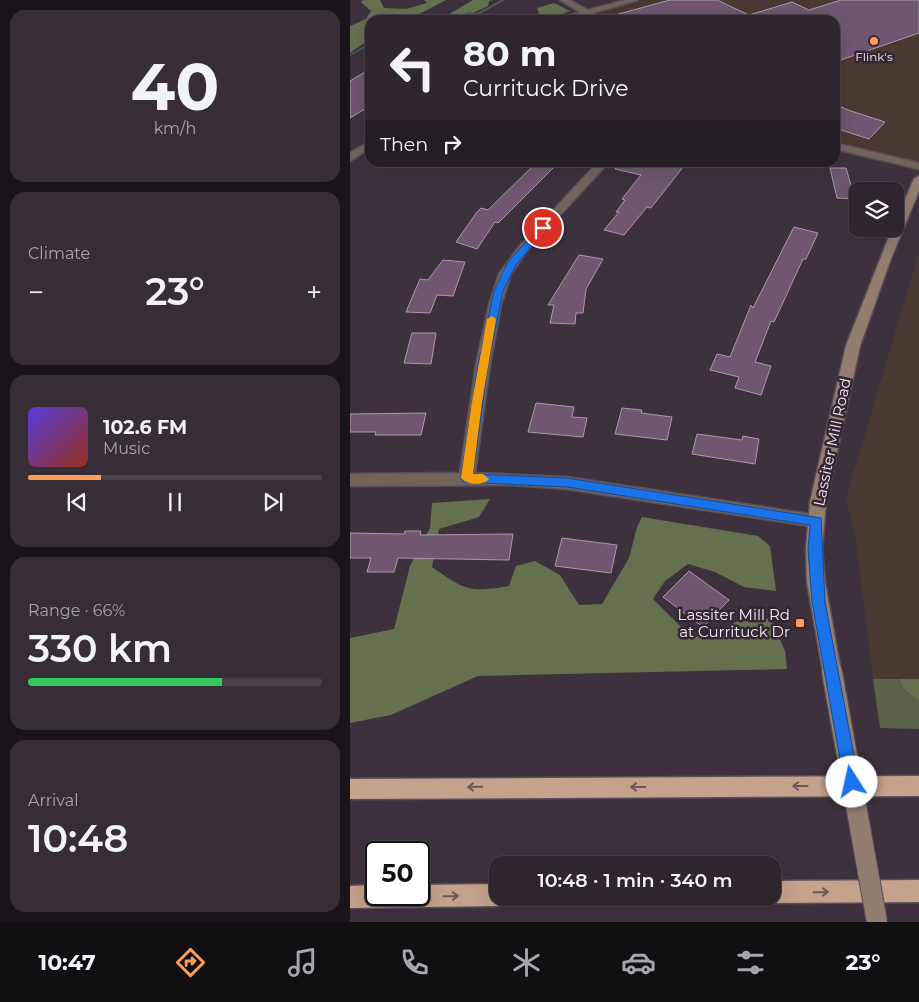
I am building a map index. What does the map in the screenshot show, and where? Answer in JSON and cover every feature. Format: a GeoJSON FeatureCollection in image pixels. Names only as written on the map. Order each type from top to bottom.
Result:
{"type":"FeatureCollection","features":[{"type":"Feature","properties":{"kind":"highway"},"geometry":{"type":"LineString","coordinates":[[350,789],[919,786]]}},
{"type":"Feature","properties":{"kind":"highway"},"geometry":{"type":"LineString","coordinates":[[781,892],[919,891]]}},
{"type":"Feature","properties":{"kind":"highway"},"geometry":{"type":"LineString","coordinates":[[350,896],[489,895]]}},
{"type":"Feature","properties":{"kind":"main road","name":"Lassiter Mill Road"},"geometry":{"type":"LineString","coordinates":[[878,922],[816,582],[816,521],[820,489],[853,346],[919,179]]}},
{"type":"Feature","properties":{"kind":"street"},"geometry":{"type":"LineString","coordinates":[[564,0],[590,15]]}},
{"type":"Feature","properties":{"kind":"street"},"geometry":{"type":"LineString","coordinates":[[579,15],[634,0]]}},
{"type":"Feature","properties":{"kind":"street"},"geometry":{"type":"LineString","coordinates":[[840,147],[919,166]]}},
{"type":"Feature","properties":{"kind":"street"},"geometry":{"type":"LineString","coordinates":[[350,158],[365,148]]}},
{"type":"Feature","properties":{"kind":"street"},"geometry":{"type":"LineString","coordinates":[[467,478],[484,358],[495,305],[505,274],[522,250],[599,167]]}},
{"type":"Feature","properties":{"kind":"street"},"geometry":{"type":"LineString","coordinates":[[350,480],[467,478],[567,482],[816,521]]}},
{"type":"Feature","properties":{"kind":"shaded area"},"geometry":{"type":"Polygon","coordinates":[[[646,0],[919,0],[919,168],[840,142],[840,15],[599,15],[596,13],[646,0]]]}},
{"type":"Feature","properties":{"kind":"shaded area"},"geometry":{"type":"Polygon","coordinates":[[[919,252],[919,679],[873,679],[855,536],[846,498],[919,252]]]}},
{"type":"Feature","properties":{"kind":"green space"},"geometry":{"type":"Polygon","coordinates":[[[363,0],[380,0],[384,8],[406,9],[427,3],[424,0],[446,0],[418,15],[368,15],[371,11],[361,2],[363,0]]]}},
{"type":"Feature","properties":{"kind":"green space"},"geometry":{"type":"Polygon","coordinates":[[[473,0],[494,0],[489,1],[488,6],[469,15],[448,15],[473,0]]]}},
{"type":"Feature","properties":{"kind":"green space"},"geometry":{"type":"Polygon","coordinates":[[[554,3],[570,11],[560,15],[536,15],[539,13],[537,8],[554,3]]]}},
{"type":"Feature","properties":{"kind":"green space"},"geometry":{"type":"Polygon","coordinates":[[[365,19],[365,42],[350,53],[350,26],[365,19]]]}},
{"type":"Feature","properties":{"kind":"green space"},"geometry":{"type":"Polygon","coordinates":[[[490,499],[479,517],[439,529],[432,567],[460,585],[468,588],[485,589],[509,586],[516,566],[535,561],[560,575],[579,605],[602,604],[629,558],[637,527],[642,517],[758,536],[770,546],[776,591],[744,587],[715,572],[688,564],[665,581],[653,599],[688,634],[712,640],[726,628],[739,621],[753,618],[771,619],[785,651],[787,669],[478,676],[391,715],[350,723],[350,638],[394,629],[410,566],[430,528],[432,503],[490,499]]]}},
{"type":"Feature","properties":{"kind":"green space"},"geometry":{"type":"Polygon","coordinates":[[[873,679],[899,679],[903,689],[919,701],[919,729],[880,728],[873,679]]]}},
{"type":"Feature","properties":{"kind":"green space"},"geometry":{"type":"Polygon","coordinates":[[[899,679],[919,679],[919,701],[903,689],[899,679]]]}},
{"type":"Feature","properties":{"kind":"building"},"geometry":{"type":"Polygon","coordinates":[[[670,0],[717,0],[749,15],[615,15],[670,0]]]}},
{"type":"Feature","properties":{"kind":"building"},"geometry":{"type":"Polygon","coordinates":[[[841,0],[919,0],[919,33],[840,60],[840,15],[749,15],[792,2],[809,10],[841,0]]]}},
{"type":"Feature","properties":{"kind":"building"},"geometry":{"type":"Polygon","coordinates":[[[365,72],[365,109],[350,118],[350,81],[365,72]]]}},
{"type":"Feature","properties":{"kind":"building"},"geometry":{"type":"Polygon","coordinates":[[[840,106],[885,122],[869,139],[840,130],[840,106]]]}},
{"type":"Feature","properties":{"kind":"building"},"geometry":{"type":"Polygon","coordinates":[[[532,167],[554,167],[498,223],[495,222],[477,249],[456,242],[481,208],[488,210],[532,167]]]}},
{"type":"Feature","properties":{"kind":"building"},"geometry":{"type":"Polygon","coordinates":[[[615,167],[683,167],[651,208],[647,207],[624,235],[604,230],[619,212],[616,212],[625,200],[622,199],[641,175],[615,169],[615,167]]]}},
{"type":"Feature","properties":{"kind":"building"},"geometry":{"type":"Polygon","coordinates":[[[830,168],[846,168],[850,182],[849,199],[837,198],[830,168]]]}},
{"type":"Feature","properties":{"kind":"building"},"geometry":{"type":"Polygon","coordinates":[[[794,227],[818,233],[806,259],[803,259],[774,322],[771,321],[755,362],[771,366],[761,395],[735,388],[739,377],[710,370],[717,354],[730,357],[751,305],[753,308],[794,227]]]}},
{"type":"Feature","properties":{"kind":"building"},"geometry":{"type":"Polygon","coordinates":[[[579,255],[603,259],[586,289],[583,313],[576,313],[575,324],[550,323],[554,305],[548,305],[579,255]]]}},
{"type":"Feature","properties":{"kind":"building"},"geometry":{"type":"Polygon","coordinates":[[[443,260],[465,262],[453,296],[437,295],[430,313],[406,312],[420,279],[428,280],[443,260]]]}},
{"type":"Feature","properties":{"kind":"building"},"geometry":{"type":"Polygon","coordinates":[[[412,333],[436,333],[431,364],[404,363],[412,333]]]}},
{"type":"Feature","properties":{"kind":"building"},"geometry":{"type":"Polygon","coordinates":[[[536,403],[574,407],[572,417],[587,418],[583,437],[528,432],[536,403]]]}},
{"type":"Feature","properties":{"kind":"building"},"geometry":{"type":"Polygon","coordinates":[[[622,408],[642,410],[641,413],[672,417],[667,440],[615,434],[622,408]]]}},
{"type":"Feature","properties":{"kind":"building"},"geometry":{"type":"Polygon","coordinates":[[[426,413],[421,435],[375,435],[376,432],[350,432],[350,414],[426,413]]]}},
{"type":"Feature","properties":{"kind":"building"},"geometry":{"type":"Polygon","coordinates":[[[697,434],[742,440],[743,436],[759,439],[755,464],[692,454],[697,434]]]}},
{"type":"Feature","properties":{"kind":"building"},"geometry":{"type":"Polygon","coordinates":[[[405,531],[421,531],[420,535],[513,534],[509,560],[398,558],[394,572],[367,572],[371,558],[350,558],[350,533],[404,534],[405,531]]]}},
{"type":"Feature","properties":{"kind":"building"},"geometry":{"type":"Polygon","coordinates":[[[562,538],[617,545],[611,573],[555,566],[562,538]]]}},
{"type":"Feature","properties":{"kind":"building"},"geometry":{"type":"Polygon","coordinates":[[[689,571],[729,600],[703,627],[663,597],[689,571]]]}},
{"type":"Feature","properties":{"kind":"waterway"},"geometry":{"type":"LineString","coordinates":[[465,15],[469,13],[477,14],[503,0]]}},
{"type":"Feature","properties":{"kind":"waterway"},"geometry":{"type":"LineString","coordinates":[[350,55],[365,47]]}},
{"type":"Feature","properties":{"kind":"slow traffic"},"geometry":{"type":"LineString","coordinates":[[483,479],[467,478],[477,402],[492,319]]}},
{"type":"Feature","properties":{"kind":"place","name":"Flink's"},"geometry":{"type":"Point","coordinates":[874,41]}},
{"type":"Feature","properties":{"kind":"place","name":"Lassiter Mill Rd at Currituck Dr"},"geometry":{"type":"Point","coordinates":[800,623]}},
{"type":"Feature","properties":{"kind":"route"},"geometry":{"type":"LineString","coordinates":[[543,228],[522,250],[505,274],[499,291],[483,365],[467,478],[567,482],[816,521],[814,549],[818,602],[852,782]]}}]}
